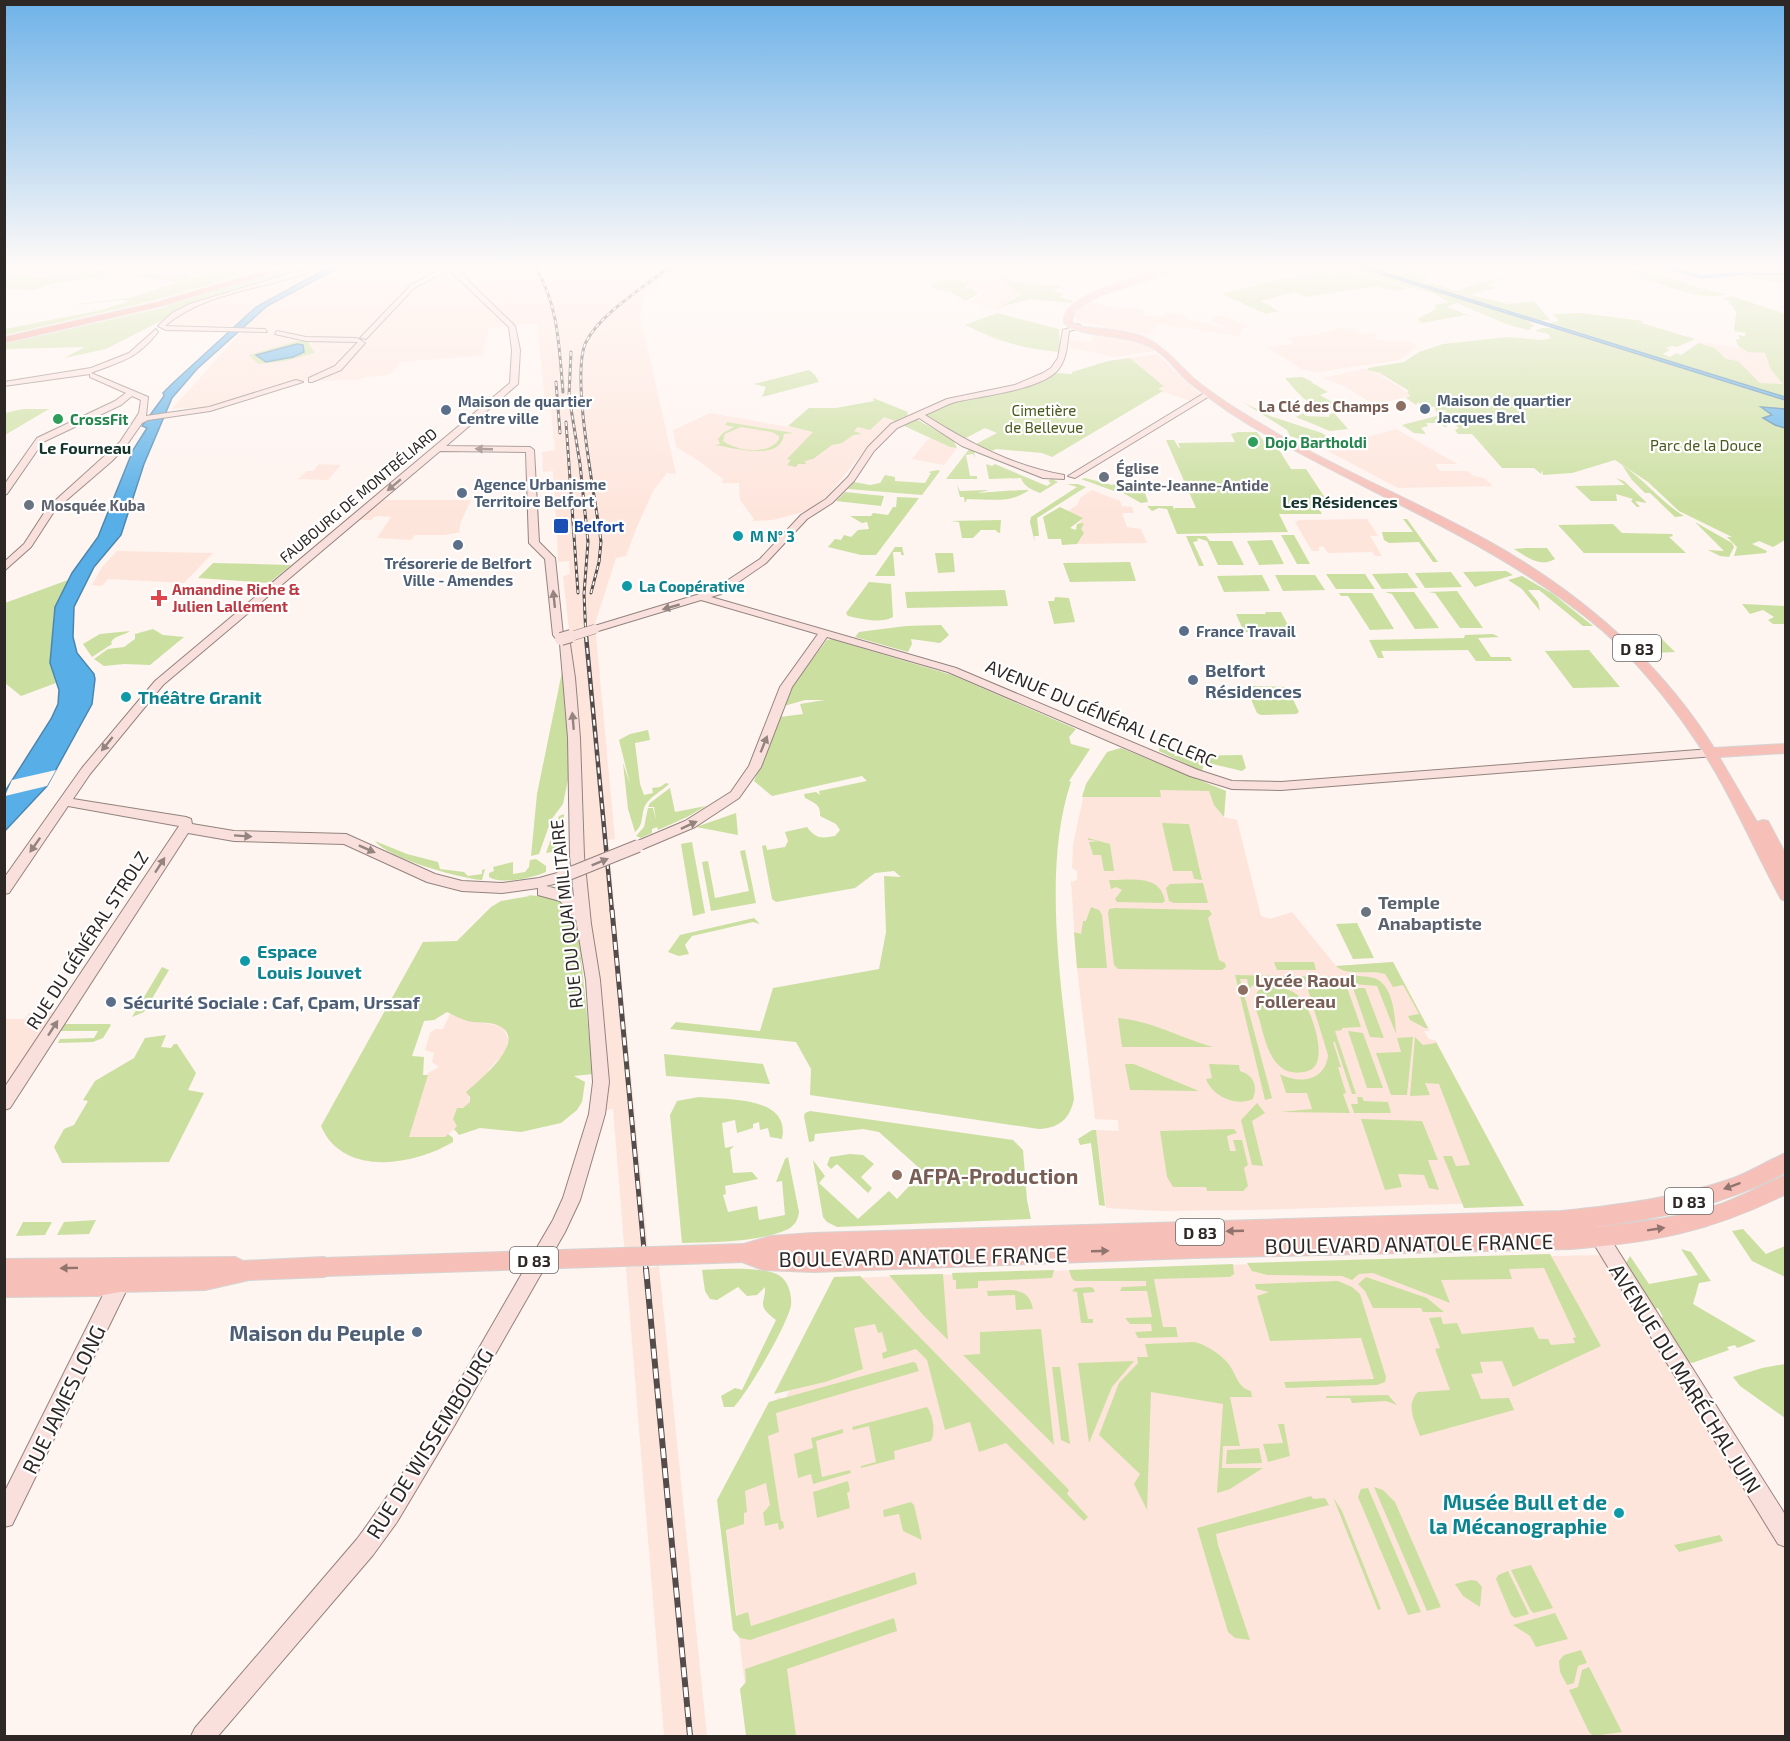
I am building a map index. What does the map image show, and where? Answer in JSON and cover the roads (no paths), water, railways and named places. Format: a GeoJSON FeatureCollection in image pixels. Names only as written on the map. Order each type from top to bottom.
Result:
{"type":"FeatureCollection","features":[{"type":"Feature","properties":{"kind":"main road","name":"D 83"},"geometry":{"type":"LineString","coordinates":[[1160,349],[1209,394],[1275,435],[1483,543],[1569,598],[1608,629],[1650,672],[1716,753],[1785,895]]}},
{"type":"Feature","properties":{"kind":"main road","name":"D 83"},"geometry":{"type":"LineString","coordinates":[[1167,349],[1213,393],[1279,435],[1309,447],[1442,515],[1531,565],[1578,597],[1645,656],[1674,690],[1750,800],[1785,871]]}},
{"type":"Feature","properties":{"kind":"main road","name":"AVENUE DU GÉNÉRAL LECLERC"},"geometry":{"type":"LineString","coordinates":[[1716,753],[1785,748]]}},
{"type":"Feature","properties":{"kind":"main road","name":"BOULEVARD ANATOLE FRANCE"},"geometry":{"type":"LineString","coordinates":[[744,1253],[771,1246],[813,1243],[1587,1218],[1689,1201],[1735,1186],[1785,1162]]}},
{"type":"Feature","properties":{"kind":"main road","name":"BOULEVARD ANATOLE FRANCE"},"geometry":{"type":"LineString","coordinates":[[744,1253],[763,1260],[814,1262],[1598,1237],[1695,1222],[1744,1204],[1785,1184]]}},
{"type":"Feature","properties":{"kind":"main road","name":"D 83"},"geometry":{"type":"LineString","coordinates":[[4,1287],[98,1286],[120,1282],[205,1280],[249,1270],[744,1253]]}},
{"type":"Feature","properties":{"kind":"main road","name":"D 83"},"geometry":{"type":"LineString","coordinates":[[4,1269],[232,1266],[249,1270]]}},
{"type":"Feature","properties":{"kind":"street"},"geometry":{"type":"LineString","coordinates":[[4,384],[96,372],[140,349]]}},
{"type":"Feature","properties":{"kind":"street"},"geometry":{"type":"LineString","coordinates":[[142,418],[168,416],[220,406],[306,380],[331,371],[353,349]]}},
{"type":"Feature","properties":{"kind":"street","name":"FAUBOURG DE MONTBÉLIARD"},"geometry":{"type":"LineString","coordinates":[[4,889],[86,771],[129,717],[175,667],[511,388],[515,381],[515,349]]}},
{"type":"Feature","properties":{"kind":"street"},"geometry":{"type":"LineString","coordinates":[[561,639],[704,598],[719,591],[763,561],[804,517],[829,501],[846,484],[880,439],[897,424],[950,401],[1017,387],[1046,375],[1054,370],[1064,349]]}},
{"type":"Feature","properties":{"kind":"street"},"geometry":{"type":"LineString","coordinates":[[4,568],[28,545],[29,540],[46,522],[51,509],[126,443],[142,418],[146,405],[144,398],[127,395],[96,372]]}},
{"type":"Feature","properties":{"kind":"street"},"geometry":{"type":"LineString","coordinates":[[918,414],[965,444],[1046,476],[1061,477],[1069,481],[1073,479],[1072,476],[1209,394]]}},
{"type":"Feature","properties":{"kind":"street"},"geometry":{"type":"LineString","coordinates":[[4,492],[40,440],[127,395]]}},
{"type":"Feature","properties":{"kind":"street","name":"RUE DU QUAI MILITAIRE"},"geometry":{"type":"LineString","coordinates":[[439,447],[530,450],[534,543],[550,558],[558,635],[565,644],[568,669],[574,738],[576,834],[598,1043],[601,1090],[597,1114]]}},
{"type":"Feature","properties":{"kind":"street","name":"AVENUE DU GÉNÉRAL LECLERC"},"geometry":{"type":"LineString","coordinates":[[704,598],[952,670],[1216,782],[1244,787],[1716,753]]}},
{"type":"Feature","properties":{"kind":"street"},"geometry":{"type":"LineString","coordinates":[[67,801],[77,805],[234,836],[346,839],[432,878],[477,888],[513,887],[561,877],[697,821],[735,795],[755,766],[786,687],[824,633]]}},
{"type":"Feature","properties":{"kind":"street"},"geometry":{"type":"LineString","coordinates":[[388,858],[425,883],[459,894],[493,896],[543,891],[564,884],[569,874],[567,808],[574,765]]}},
{"type":"Feature","properties":{"kind":"street","name":"RUE DU GÉNÉRAL STROLZ"},"geometry":{"type":"LineString","coordinates":[[4,1104],[185,825]]}},
{"type":"Feature","properties":{"kind":"street"},"geometry":{"type":"LineString","coordinates":[[543,891],[561,894],[570,899],[584,924]]}},
{"type":"Feature","properties":{"kind":"street","name":"RUE DE WISSEMBOURG"},"geometry":{"type":"LineString","coordinates":[[203,1737],[357,1556],[389,1514],[446,1421],[559,1226],[571,1200],[597,1114]]}},
{"type":"Feature","properties":{"kind":"street","name":"AVENUE DU MARÉCHAL JUIN"},"geometry":{"type":"LineString","coordinates":[[1587,1218],[1785,1536]]}},
{"type":"Feature","properties":{"kind":"street","name":"RUE JAMES LONG"},"geometry":{"type":"LineString","coordinates":[[4,1517],[120,1282]]}},
{"type":"Feature","properties":{"kind":"water"},"geometry":{"type":"Polygon","coordinates":[[[210,349],[219,349],[197,369],[172,398],[144,464],[121,535],[94,567],[74,607],[73,637],[77,653],[94,674],[95,679],[92,704],[47,786],[5,831],[4,793],[58,704],[59,690],[50,663],[55,607],[72,573],[98,537],[133,450],[147,428],[142,426],[164,396],[163,393],[210,349]]]}},
{"type":"Feature","properties":{"kind":"water"},"geometry":{"type":"Polygon","coordinates":[[[277,349],[304,349],[304,352],[293,357],[266,362],[256,355],[277,349]]]}},
{"type":"Feature","properties":{"kind":"water"},"geometry":{"type":"Polygon","coordinates":[[[1622,349],[1631,349],[1785,397],[1785,400],[1622,349]]]}},
{"type":"Feature","properties":{"kind":"water"},"geometry":{"type":"Polygon","coordinates":[[[1761,407],[1785,409],[1785,428],[1763,418],[1772,415],[1761,407]]]}},
{"type":"Feature","properties":{"kind":"railway"},"geometry":{"type":"LineString","coordinates":[[559,349],[563,392]]}},
{"type":"Feature","properties":{"kind":"railway"},"geometry":{"type":"LineString","coordinates":[[584,349],[581,381],[582,409],[601,542],[599,562],[591,593]]}},
{"type":"Feature","properties":{"kind":"railway"},"geometry":{"type":"LineString","coordinates":[[571,352],[569,396],[580,464],[588,542],[584,594],[586,638]]}},
{"type":"Feature","properties":{"kind":"railway"},"geometry":{"type":"LineString","coordinates":[[556,382],[560,433]]}},
{"type":"Feature","properties":{"kind":"railway"},"geometry":{"type":"LineString","coordinates":[[566,422],[578,593]]}},
{"type":"Feature","properties":{"kind":"railway"},"geometry":{"type":"LineString","coordinates":[[586,636],[612,912]]}},
{"type":"Feature","properties":{"kind":"railway"},"geometry":{"type":"LineString","coordinates":[[612,910],[646,1271]]}},
{"type":"Feature","properties":{"kind":"railway"},"geometry":{"type":"LineString","coordinates":[[646,1269],[690,1736]]}},
{"type":"Feature","properties":{"kind":"place","name":"La Clé des Champs"},"geometry":{"type":"Point","coordinates":[1401,406]}},
{"type":"Feature","properties":{"kind":"place","name":"Maison de quartier Jacques Brel"},"geometry":{"type":"Point","coordinates":[1425,409]}},
{"type":"Feature","properties":{"kind":"place","name":"Maison de quartier Centre ville"},"geometry":{"type":"Point","coordinates":[446,410]}},
{"type":"Feature","properties":{"kind":"place","name":"CrossFit"},"geometry":{"type":"Point","coordinates":[58,419]}},
{"type":"Feature","properties":{"kind":"place","name":"Dojo Bartholdi"},"geometry":{"type":"Point","coordinates":[1253,442]}},
{"type":"Feature","properties":{"kind":"place","name":"Église Sainte-Jeanne-Antide"},"geometry":{"type":"Point","coordinates":[1104,477]}},
{"type":"Feature","properties":{"kind":"place","name":"Agence Urbanisme Territoire Belfort"},"geometry":{"type":"Point","coordinates":[462,493]}},
{"type":"Feature","properties":{"kind":"place","name":"Mosquée Kuba"},"geometry":{"type":"Point","coordinates":[29,505]}},
{"type":"Feature","properties":{"kind":"place","name":"Belfort"},"geometry":{"type":"Point","coordinates":[561,526]}},
{"type":"Feature","properties":{"kind":"place","name":"M N° 3"},"geometry":{"type":"Point","coordinates":[738,536]}},
{"type":"Feature","properties":{"kind":"place","name":"Trésorerie de Belfort Ville - Amendes"},"geometry":{"type":"Point","coordinates":[458,545]}},
{"type":"Feature","properties":{"kind":"place","name":"La Coopérative"},"geometry":{"type":"Point","coordinates":[627,586]}},
{"type":"Feature","properties":{"kind":"place","name":"Amandine Riche & Julien Lallement"},"geometry":{"type":"Point","coordinates":[159,598]}},
{"type":"Feature","properties":{"kind":"place","name":"France Travail"},"geometry":{"type":"Point","coordinates":[1184,631]}},
{"type":"Feature","properties":{"kind":"place","name":"Belfort Résidences"},"geometry":{"type":"Point","coordinates":[1193,680]}},
{"type":"Feature","properties":{"kind":"place","name":"Théâtre Granit"},"geometry":{"type":"Point","coordinates":[126,697]}},
{"type":"Feature","properties":{"kind":"place","name":"Temple Anabaptiste"},"geometry":{"type":"Point","coordinates":[1366,912]}},
{"type":"Feature","properties":{"kind":"place","name":"Espace Louis Jouvet"},"geometry":{"type":"Point","coordinates":[245,961]}},
{"type":"Feature","properties":{"kind":"place","name":"Lycée Raoul Follereau"},"geometry":{"type":"Point","coordinates":[1243,990]}},
{"type":"Feature","properties":{"kind":"place","name":"Sécurité Sociale : Caf, Cpam, Urssaf"},"geometry":{"type":"Point","coordinates":[111,1002]}},
{"type":"Feature","properties":{"kind":"place","name":"AFPA-Production"},"geometry":{"type":"Point","coordinates":[897,1175]}},
{"type":"Feature","properties":{"kind":"place","name":"Maison du Peuple"},"geometry":{"type":"Point","coordinates":[417,1332]}},
{"type":"Feature","properties":{"kind":"place","name":"Musée Bull et de la Mécanographie"},"geometry":{"type":"Point","coordinates":[1619,1513]}},
{"type":"Feature","properties":{"kind":"district","name":"Le Fourneau"},"geometry":{"type":"Point","coordinates":[85,447]}},
{"type":"Feature","properties":{"kind":"district","name":"Les Résidences"},"geometry":{"type":"Point","coordinates":[1340,501]}},
{"type":"Feature","properties":{"kind":"park label","name":"Cimetière de Bellevue"},"geometry":{"type":"Point","coordinates":[1044,418]}},
{"type":"Feature","properties":{"kind":"park label","name":"Parc de la Douce"},"geometry":{"type":"Point","coordinates":[1706,445]}}]}
